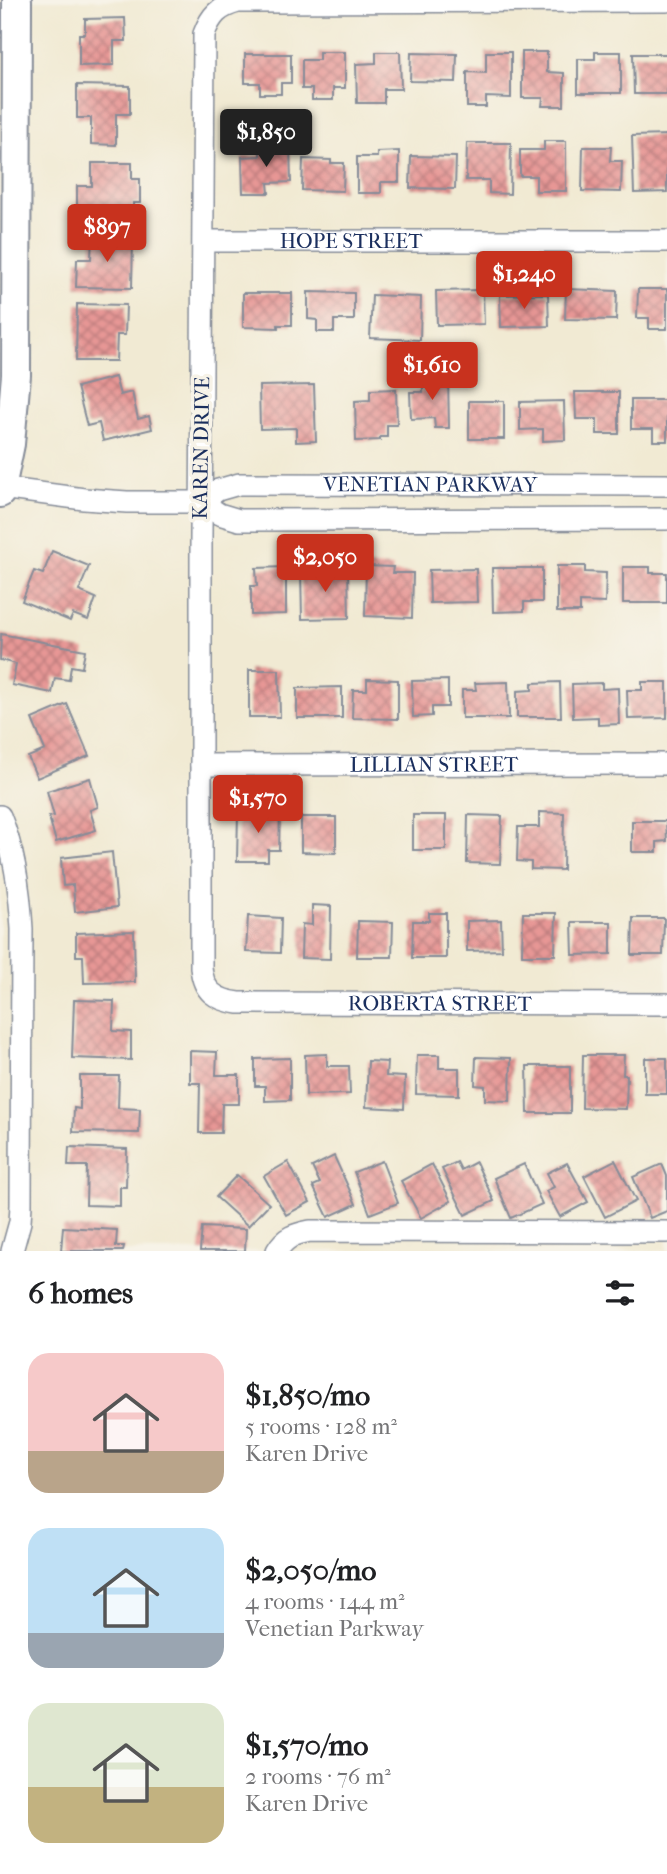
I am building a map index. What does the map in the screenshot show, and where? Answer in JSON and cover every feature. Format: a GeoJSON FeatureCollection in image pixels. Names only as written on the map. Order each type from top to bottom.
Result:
{"type":"FeatureCollection","features":[{"type":"Feature","properties":{"kind":"street"},"geometry":{"type":"LineString","coordinates":[[1,491],[16,375],[17,0]]}},
{"type":"Feature","properties":{"kind":"street"},"geometry":{"type":"LineString","coordinates":[[325,0],[667,1]]}},
{"type":"Feature","properties":{"kind":"street","name":"KAREN DRIVE"},"geometry":{"type":"LineString","coordinates":[[214,995],[204,984],[201,967],[204,34],[217,10],[238,2],[325,0]]}},
{"type":"Feature","properties":{"kind":"street","name":"HOPE STREET"},"geometry":{"type":"LineString","coordinates":[[204,241],[667,240]]}},
{"type":"Feature","properties":{"kind":"street","name":"VENETIAN PARKWAY"},"geometry":{"type":"LineString","coordinates":[[201,502],[218,490],[239,484],[667,485]]}},
{"type":"Feature","properties":{"kind":"street"},"geometry":{"type":"LineString","coordinates":[[539,519],[540,485]]}},
{"type":"Feature","properties":{"kind":"street","name":"VENETIAN PARKWAY"},"geometry":{"type":"LineString","coordinates":[[1,491],[127,502],[201,502],[219,514],[239,520],[667,519]]}},
{"type":"Feature","properties":{"kind":"street","name":"LILLIAN STREET"},"geometry":{"type":"LineString","coordinates":[[201,765],[667,764]]}},
{"type":"Feature","properties":{"kind":"street"},"geometry":{"type":"LineString","coordinates":[[0,816],[13,858],[20,895],[22,929],[11,1025],[20,1205],[20,1223],[12,1251]]}},
{"type":"Feature","properties":{"kind":"street","name":"ROBERTA STREET"},"geometry":{"type":"LineString","coordinates":[[214,995],[226,1002],[239,1003],[667,1004]]}},
{"type":"Feature","properties":{"kind":"street"},"geometry":{"type":"LineString","coordinates":[[277,1251],[287,1237],[310,1231],[667,1232]]}},
{"type":"Feature","properties":{"kind":"building"},"geometry":{"type":"Polygon","coordinates":[[[125,18],[126,41],[114,41],[114,65],[79,66],[79,34],[85,34],[85,19],[125,18]]]}},
{"type":"Feature","properties":{"kind":"building"},"geometry":{"type":"Polygon","coordinates":[[[319,52],[345,52],[345,88],[333,88],[333,100],[312,100],[312,89],[302,89],[302,60],[319,60],[319,52]]]}},
{"type":"Feature","properties":{"kind":"building"},"geometry":{"type":"Polygon","coordinates":[[[376,52],[400,52],[401,89],[384,89],[384,103],[357,103],[356,64],[376,63],[376,52]]]}},
{"type":"Feature","properties":{"kind":"building"},"geometry":{"type":"Polygon","coordinates":[[[486,52],[511,52],[511,98],[486,97],[486,107],[467,107],[467,72],[486,73],[486,52]]]}},
{"type":"Feature","properties":{"kind":"building"},"geometry":{"type":"Polygon","coordinates":[[[522,52],[547,52],[547,72],[564,73],[564,106],[542,106],[543,98],[522,98],[522,52]]]}},
{"type":"Feature","properties":{"kind":"building"},"geometry":{"type":"Polygon","coordinates":[[[595,52],[621,52],[621,93],[578,93],[578,59],[595,59],[595,52]]]}},
{"type":"Feature","properties":{"kind":"building"},"geometry":{"type":"Polygon","coordinates":[[[411,53],[457,54],[456,82],[410,81],[411,53]]]}},
{"type":"Feature","properties":{"kind":"building"},"geometry":{"type":"Polygon","coordinates":[[[245,54],[291,54],[291,83],[281,83],[281,94],[260,94],[260,83],[245,83],[245,54]]]}},
{"type":"Feature","properties":{"kind":"building"},"geometry":{"type":"Polygon","coordinates":[[[633,54],[667,54],[667,94],[634,94],[633,54]]]}},
{"type":"Feature","properties":{"kind":"building"},"geometry":{"type":"Polygon","coordinates":[[[77,85],[130,86],[130,114],[116,114],[116,145],[91,144],[91,118],[77,118],[77,85]]]}},
{"type":"Feature","properties":{"kind":"building"},"geometry":{"type":"Polygon","coordinates":[[[667,135],[667,192],[634,193],[632,136],[667,135]]]}},
{"type":"Feature","properties":{"kind":"building"},"geometry":{"type":"Polygon","coordinates":[[[544,141],[566,141],[566,191],[536,191],[536,176],[520,176],[520,150],[544,150],[544,141]]]}},
{"type":"Feature","properties":{"kind":"building"},"geometry":{"type":"Polygon","coordinates":[[[467,143],[511,143],[510,194],[489,193],[489,180],[466,180],[467,143]]]}},
{"type":"Feature","properties":{"kind":"building"},"geometry":{"type":"Polygon","coordinates":[[[260,146],[290,146],[291,182],[268,183],[269,193],[243,193],[242,157],[260,156],[260,146]]]}},
{"type":"Feature","properties":{"kind":"building"},"geometry":{"type":"Polygon","coordinates":[[[583,147],[611,147],[610,161],[622,161],[621,192],[582,191],[583,147]]]}},
{"type":"Feature","properties":{"kind":"building"},"geometry":{"type":"Polygon","coordinates":[[[399,151],[399,182],[381,182],[381,193],[357,193],[357,157],[377,157],[377,152],[399,151]]]}},
{"type":"Feature","properties":{"kind":"building"},"geometry":{"type":"Polygon","coordinates":[[[411,156],[456,157],[455,189],[410,188],[411,156]]]}},
{"type":"Feature","properties":{"kind":"building"},"geometry":{"type":"Polygon","coordinates":[[[303,159],[344,163],[343,191],[302,190],[303,159]]]}},
{"type":"Feature","properties":{"kind":"building"},"geometry":{"type":"Polygon","coordinates":[[[92,163],[132,163],[132,179],[140,179],[140,203],[133,203],[133,215],[77,214],[77,186],[92,186],[92,163]]]}},
{"type":"Feature","properties":{"kind":"building"},"geometry":{"type":"Polygon","coordinates":[[[92,237],[133,238],[132,288],[76,287],[77,259],[91,259],[92,237]]]}},
{"type":"Feature","properties":{"kind":"building"},"geometry":{"type":"Polygon","coordinates":[[[566,289],[617,291],[616,320],[565,319],[566,289]]]}},
{"type":"Feature","properties":{"kind":"building"},"geometry":{"type":"Polygon","coordinates":[[[638,289],[667,289],[667,329],[649,329],[649,318],[637,318],[638,289]]]}},
{"type":"Feature","properties":{"kind":"building"},"geometry":{"type":"Polygon","coordinates":[[[483,290],[484,324],[437,325],[436,291],[483,290]]]}},
{"type":"Feature","properties":{"kind":"building"},"geometry":{"type":"Polygon","coordinates":[[[308,292],[354,293],[354,320],[334,320],[334,332],[317,332],[317,320],[308,319],[308,292]]]}},
{"type":"Feature","properties":{"kind":"building"},"geometry":{"type":"Polygon","coordinates":[[[243,293],[292,293],[292,325],[278,325],[278,328],[243,327],[243,293]]]}},
{"type":"Feature","properties":{"kind":"building"},"geometry":{"type":"Polygon","coordinates":[[[548,294],[549,326],[501,327],[500,295],[548,294]]]}},
{"type":"Feature","properties":{"kind":"building"},"geometry":{"type":"Polygon","coordinates":[[[372,295],[421,297],[420,340],[370,338],[372,295]]]}},
{"type":"Feature","properties":{"kind":"building"},"geometry":{"type":"Polygon","coordinates":[[[77,304],[126,305],[125,335],[117,335],[116,361],[76,361],[77,304]]]}},
{"type":"Feature","properties":{"kind":"building"},"geometry":{"type":"Polygon","coordinates":[[[448,376],[449,428],[435,428],[434,418],[411,419],[410,392],[423,392],[423,377],[448,376]]]}},
{"type":"Feature","properties":{"kind":"building"},"geometry":{"type":"Polygon","coordinates":[[[115,377],[120,395],[132,392],[138,419],[149,416],[152,429],[103,441],[99,423],[87,426],[77,387],[115,377]]]}},
{"type":"Feature","properties":{"kind":"building"},"geometry":{"type":"Polygon","coordinates":[[[314,385],[316,441],[296,442],[296,428],[260,429],[259,386],[314,385]]]}},
{"type":"Feature","properties":{"kind":"building"},"geometry":{"type":"Polygon","coordinates":[[[396,389],[397,425],[387,425],[387,437],[380,437],[380,440],[356,441],[355,401],[370,400],[370,390],[396,389]]]}},
{"type":"Feature","properties":{"kind":"building"},"geometry":{"type":"Polygon","coordinates":[[[575,392],[619,392],[619,434],[597,434],[597,419],[576,419],[575,392]]]}},
{"type":"Feature","properties":{"kind":"building"},"geometry":{"type":"Polygon","coordinates":[[[631,400],[667,400],[667,441],[653,441],[653,429],[631,429],[631,400]]]}},
{"type":"Feature","properties":{"kind":"building"},"geometry":{"type":"Polygon","coordinates":[[[469,401],[504,401],[504,439],[469,439],[469,401]]]}},
{"type":"Feature","properties":{"kind":"building"},"geometry":{"type":"Polygon","coordinates":[[[564,401],[565,440],[543,441],[543,429],[520,430],[520,402],[564,401]]]}},
{"type":"Feature","properties":{"kind":"building"},"geometry":{"type":"Polygon","coordinates":[[[52,551],[89,566],[79,591],[96,598],[88,620],[73,614],[70,621],[22,601],[34,571],[43,574],[52,551]]]}},
{"type":"Feature","properties":{"kind":"building"},"geometry":{"type":"Polygon","coordinates":[[[366,566],[393,567],[392,573],[413,573],[412,618],[365,616],[366,566]]]}},
{"type":"Feature","properties":{"kind":"building"},"geometry":{"type":"Polygon","coordinates":[[[557,566],[585,566],[585,572],[606,573],[605,603],[580,602],[580,612],[557,612],[557,566]]]}},
{"type":"Feature","properties":{"kind":"building"},"geometry":{"type":"Polygon","coordinates":[[[286,567],[286,614],[251,615],[251,586],[257,586],[256,568],[286,567]]]}},
{"type":"Feature","properties":{"kind":"building"},"geometry":{"type":"Polygon","coordinates":[[[623,567],[650,567],[650,573],[667,573],[667,603],[623,603],[623,567]]]}},
{"type":"Feature","properties":{"kind":"building"},"geometry":{"type":"Polygon","coordinates":[[[492,568],[542,568],[542,602],[524,602],[524,611],[493,612],[492,568]]]}},
{"type":"Feature","properties":{"kind":"building"},"geometry":{"type":"Polygon","coordinates":[[[476,569],[477,602],[430,603],[429,570],[476,569]]]}},
{"type":"Feature","properties":{"kind":"building"},"geometry":{"type":"Polygon","coordinates":[[[348,570],[349,618],[302,619],[301,571],[348,570]]]}},
{"type":"Feature","properties":{"kind":"building"},"geometry":{"type":"Polygon","coordinates":[[[1,634],[85,650],[82,668],[71,666],[69,680],[55,678],[52,693],[12,685],[16,664],[0,660],[1,634]]]}},
{"type":"Feature","properties":{"kind":"building"},"geometry":{"type":"Polygon","coordinates":[[[249,670],[279,670],[280,717],[249,717],[249,670]]]}},
{"type":"Feature","properties":{"kind":"building"},"geometry":{"type":"Polygon","coordinates":[[[367,679],[398,680],[398,719],[352,718],[353,690],[367,690],[367,679]]]}},
{"type":"Feature","properties":{"kind":"building"},"geometry":{"type":"Polygon","coordinates":[[[448,680],[448,707],[432,707],[432,716],[413,717],[412,681],[448,680]]]}},
{"type":"Feature","properties":{"kind":"building"},"geometry":{"type":"Polygon","coordinates":[[[508,682],[509,718],[462,718],[462,690],[476,690],[475,683],[508,682]]]}},
{"type":"Feature","properties":{"kind":"building"},"geometry":{"type":"Polygon","coordinates":[[[560,682],[561,717],[517,717],[517,691],[532,690],[532,683],[560,682]]]}},
{"type":"Feature","properties":{"kind":"building"},"geometry":{"type":"Polygon","coordinates":[[[642,682],[667,682],[667,718],[628,719],[627,690],[642,690],[642,682]]]}},
{"type":"Feature","properties":{"kind":"building"},"geometry":{"type":"Polygon","coordinates":[[[602,683],[602,689],[618,688],[619,724],[598,725],[598,717],[573,718],[572,684],[602,683]]]}},
{"type":"Feature","properties":{"kind":"building"},"geometry":{"type":"Polygon","coordinates":[[[342,687],[342,718],[297,718],[297,688],[342,687]]]}},
{"type":"Feature","properties":{"kind":"building"},"geometry":{"type":"Polygon","coordinates":[[[67,704],[89,756],[37,778],[28,757],[45,750],[32,719],[67,704]]]}},
{"type":"Feature","properties":{"kind":"building"},"geometry":{"type":"Polygon","coordinates":[[[90,778],[98,807],[90,810],[96,830],[56,842],[49,817],[54,816],[47,791],[90,778]]]}},
{"type":"Feature","properties":{"kind":"building"},"geometry":{"type":"Polygon","coordinates":[[[238,812],[280,812],[279,850],[268,850],[268,861],[237,861],[238,812]]]}},
{"type":"Feature","properties":{"kind":"building"},"geometry":{"type":"Polygon","coordinates":[[[539,812],[564,813],[563,870],[531,869],[531,862],[517,861],[518,827],[539,827],[539,812]]]}},
{"type":"Feature","properties":{"kind":"building"},"geometry":{"type":"Polygon","coordinates":[[[413,815],[446,815],[446,850],[413,850],[413,815]]]}},
{"type":"Feature","properties":{"kind":"building"},"geometry":{"type":"Polygon","coordinates":[[[468,815],[502,816],[500,864],[467,863],[468,815]]]}},
{"type":"Feature","properties":{"kind":"building"},"geometry":{"type":"Polygon","coordinates":[[[301,817],[336,817],[336,853],[301,852],[301,817]]]}},
{"type":"Feature","properties":{"kind":"building"},"geometry":{"type":"Polygon","coordinates":[[[632,821],[666,821],[667,841],[657,842],[657,852],[632,852],[632,821]]]}},
{"type":"Feature","properties":{"kind":"building"},"geometry":{"type":"Polygon","coordinates":[[[112,852],[117,907],[75,912],[73,885],[63,886],[61,858],[112,852]]]}},
{"type":"Feature","properties":{"kind":"building"},"geometry":{"type":"Polygon","coordinates":[[[312,905],[331,906],[330,959],[301,958],[302,924],[312,925],[312,905]]]}},
{"type":"Feature","properties":{"kind":"building"},"geometry":{"type":"Polygon","coordinates":[[[429,913],[446,913],[446,958],[412,958],[413,921],[429,921],[429,913]]]}},
{"type":"Feature","properties":{"kind":"building"},"geometry":{"type":"Polygon","coordinates":[[[523,913],[556,913],[555,955],[522,955],[523,913]]]}},
{"type":"Feature","properties":{"kind":"building"},"geometry":{"type":"Polygon","coordinates":[[[248,916],[281,918],[280,953],[246,952],[248,916]]]}},
{"type":"Feature","properties":{"kind":"building"},"geometry":{"type":"Polygon","coordinates":[[[633,918],[664,918],[663,955],[632,955],[633,918]]]}},
{"type":"Feature","properties":{"kind":"building"},"geometry":{"type":"Polygon","coordinates":[[[501,920],[502,950],[467,951],[467,921],[501,920]]]}},
{"type":"Feature","properties":{"kind":"building"},"geometry":{"type":"Polygon","coordinates":[[[358,921],[393,922],[392,957],[357,957],[358,921]]]}},
{"type":"Feature","properties":{"kind":"building"},"geometry":{"type":"Polygon","coordinates":[[[572,922],[611,922],[611,954],[573,955],[572,922]]]}},
{"type":"Feature","properties":{"kind":"building"},"geometry":{"type":"Polygon","coordinates":[[[134,931],[135,982],[84,983],[83,956],[76,956],[76,933],[134,931]]]}},
{"type":"Feature","properties":{"kind":"building"},"geometry":{"type":"Polygon","coordinates":[[[74,1000],[114,1001],[113,1031],[131,1032],[131,1060],[72,1058],[74,1000]]]}},
{"type":"Feature","properties":{"kind":"building"},"geometry":{"type":"Polygon","coordinates":[[[190,1051],[217,1052],[216,1075],[239,1075],[239,1104],[222,1104],[221,1133],[199,1133],[200,1083],[190,1083],[190,1051]]]}},
{"type":"Feature","properties":{"kind":"building"},"geometry":{"type":"Polygon","coordinates":[[[327,1054],[327,1066],[349,1066],[350,1094],[306,1095],[305,1055],[327,1054]]]}},
{"type":"Feature","properties":{"kind":"building"},"geometry":{"type":"Polygon","coordinates":[[[417,1055],[439,1055],[439,1068],[459,1068],[459,1095],[416,1094],[417,1055]]]}},
{"type":"Feature","properties":{"kind":"building"},"geometry":{"type":"Polygon","coordinates":[[[583,1055],[624,1055],[623,1075],[627,1075],[626,1109],[582,1108],[583,1055]]]}},
{"type":"Feature","properties":{"kind":"building"},"geometry":{"type":"Polygon","coordinates":[[[476,1057],[511,1058],[510,1101],[485,1100],[485,1086],[475,1085],[476,1057]]]}},
{"type":"Feature","properties":{"kind":"building"},"geometry":{"type":"Polygon","coordinates":[[[290,1058],[290,1100],[265,1101],[265,1086],[255,1086],[255,1059],[290,1058]]]}},
{"type":"Feature","properties":{"kind":"building"},"geometry":{"type":"Polygon","coordinates":[[[645,1058],[667,1058],[667,1094],[645,1094],[645,1058]]]}},
{"type":"Feature","properties":{"kind":"building"},"geometry":{"type":"Polygon","coordinates":[[[368,1061],[387,1062],[386,1076],[405,1077],[404,1109],[366,1107],[368,1061]]]}},
{"type":"Feature","properties":{"kind":"building"},"geometry":{"type":"Polygon","coordinates":[[[527,1066],[570,1066],[570,1113],[528,1113],[527,1066]]]}},
{"type":"Feature","properties":{"kind":"building"},"geometry":{"type":"Polygon","coordinates":[[[80,1076],[119,1076],[118,1108],[140,1109],[139,1133],[73,1132],[74,1108],[80,1109],[80,1076]]]}},
{"type":"Feature","properties":{"kind":"building"},"geometry":{"type":"Polygon","coordinates":[[[69,1147],[127,1149],[126,1187],[120,1187],[120,1206],[86,1205],[87,1166],[68,1166],[69,1147]]]}},
{"type":"Feature","properties":{"kind":"building"},"geometry":{"type":"Polygon","coordinates":[[[334,1156],[356,1204],[328,1217],[313,1186],[320,1183],[312,1167],[334,1156]]]}},
{"type":"Feature","properties":{"kind":"building"},"geometry":{"type":"Polygon","coordinates":[[[615,1160],[636,1201],[605,1217],[584,1176],[615,1160]]]}},
{"type":"Feature","properties":{"kind":"building"},"geometry":{"type":"Polygon","coordinates":[[[382,1161],[398,1203],[370,1214],[354,1172],[382,1161]]]}},
{"type":"Feature","properties":{"kind":"building"},"geometry":{"type":"Polygon","coordinates":[[[288,1162],[310,1202],[286,1215],[264,1176],[288,1162]]]}},
{"type":"Feature","properties":{"kind":"building"},"geometry":{"type":"Polygon","coordinates":[[[457,1162],[461,1170],[476,1162],[494,1201],[465,1215],[442,1169],[457,1162]]]}},
{"type":"Feature","properties":{"kind":"building"},"geometry":{"type":"Polygon","coordinates":[[[567,1163],[588,1202],[560,1217],[546,1191],[554,1187],[547,1173],[567,1163]]]}},
{"type":"Feature","properties":{"kind":"building"},"geometry":{"type":"Polygon","coordinates":[[[432,1164],[451,1201],[421,1218],[401,1181],[432,1164]]]}},
{"type":"Feature","properties":{"kind":"building"},"geometry":{"type":"Polygon","coordinates":[[[524,1164],[542,1204],[511,1218],[494,1178],[524,1164]]]}},
{"type":"Feature","properties":{"kind":"building"},"geometry":{"type":"Polygon","coordinates":[[[662,1164],[667,1176],[667,1211],[650,1218],[633,1177],[662,1164]]]}},
{"type":"Feature","properties":{"kind":"building"},"geometry":{"type":"Polygon","coordinates":[[[237,1175],[269,1204],[248,1226],[216,1197],[237,1175]]]}},
{"type":"Feature","properties":{"kind":"building"},"geometry":{"type":"Polygon","coordinates":[[[63,1227],[117,1230],[116,1246],[124,1246],[123,1251],[61,1251],[63,1227]]]}},
{"type":"Feature","properties":{"kind":"building"},"geometry":{"type":"Polygon","coordinates":[[[202,1227],[246,1229],[245,1251],[200,1251],[202,1227]]]}}]}
